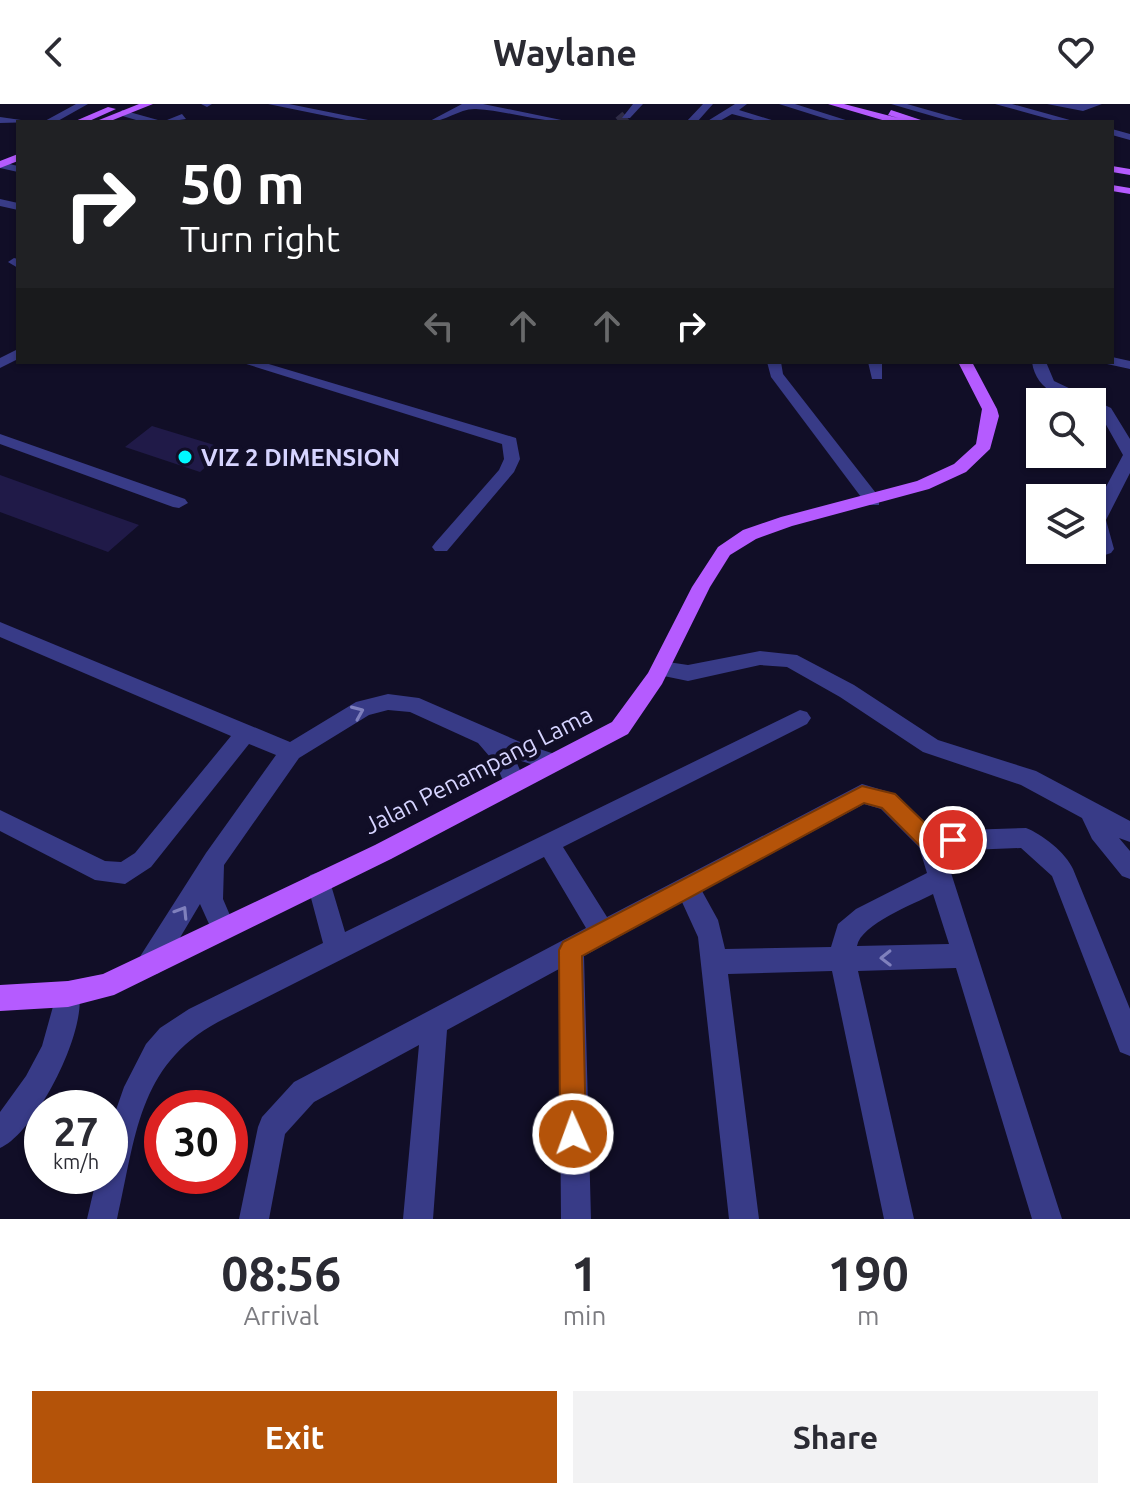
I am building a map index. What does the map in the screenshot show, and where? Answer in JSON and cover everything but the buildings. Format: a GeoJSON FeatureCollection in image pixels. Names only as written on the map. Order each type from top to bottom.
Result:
{"type":"FeatureCollection","features":[{"type":"Feature","properties":{"kind":"main road"},"geometry":{"type":"LineString","coordinates":[[85,120],[148,104]]}},
{"type":"Feature","properties":{"kind":"main road"},"geometry":{"type":"LineString","coordinates":[[833,104],[893,120]]}},
{"type":"Feature","properties":{"kind":"main road"},"geometry":{"type":"LineString","coordinates":[[856,104],[915,120]]}},
{"type":"Feature","properties":{"kind":"main road"},"geometry":{"type":"LineString","coordinates":[[103,120],[124,109]]}},
{"type":"Feature","properties":{"kind":"main road"},"geometry":{"type":"LineString","coordinates":[[1115,170],[1130,166]]}},
{"type":"Feature","properties":{"kind":"main road"},"geometry":{"type":"LineString","coordinates":[[1115,170],[1130,172]]}},
{"type":"Feature","properties":{"kind":"main road","name":"Jalan Penampang Lama"},"geometry":{"type":"LineString","coordinates":[[0,998],[68,994],[105,986],[319,883],[620,728],[642,704],[680,624],[725,550],[786,521],[873,501],[955,472],[987,441],[991,413],[966,364]]}},
{"type":"Feature","properties":{"kind":"street"},"geometry":{"type":"LineString","coordinates":[[52,120],[83,104]]}},
{"type":"Feature","properties":{"kind":"street"},"geometry":{"type":"LineString","coordinates":[[273,104],[362,120]]}},
{"type":"Feature","properties":{"kind":"street"},"geometry":{"type":"LineString","coordinates":[[437,120],[470,104],[563,118]]}},
{"type":"Feature","properties":{"kind":"street"},"geometry":{"type":"LineString","coordinates":[[513,112],[524,104]]}},
{"type":"Feature","properties":{"kind":"street"},"geometry":{"type":"LineString","coordinates":[[626,116],[638,104]]}},
{"type":"Feature","properties":{"kind":"street"},"geometry":{"type":"LineString","coordinates":[[714,120],[742,104]]}},
{"type":"Feature","properties":{"kind":"street"},"geometry":{"type":"LineString","coordinates":[[784,104],[840,120]]}},
{"type":"Feature","properties":{"kind":"street"},"geometry":{"type":"LineString","coordinates":[[877,109],[888,104]]}},
{"type":"Feature","properties":{"kind":"street"},"geometry":{"type":"LineString","coordinates":[[896,104],[957,120]]}},
{"type":"Feature","properties":{"kind":"street"},"geometry":{"type":"LineString","coordinates":[[1000,104],[1062,120]]}},
{"type":"Feature","properties":{"kind":"street"},"geometry":{"type":"LineString","coordinates":[[1052,104],[1083,108],[1097,104]]}},
{"type":"Feature","properties":{"kind":"street"},"geometry":{"type":"LineString","coordinates":[[124,109],[149,120]]}},
{"type":"Feature","properties":{"kind":"street"},"geometry":{"type":"LineString","coordinates":[[730,110],[766,120]]}},
{"type":"Feature","properties":{"kind":"street"},"geometry":{"type":"LineString","coordinates":[[453,113],[493,120]]}},
{"type":"Feature","properties":{"kind":"street"},"geometry":{"type":"LineString","coordinates":[[254,364],[510,441],[512,459],[506,472],[441,547]]}},
{"type":"Feature","properties":{"kind":"street"},"geometry":{"type":"LineString","coordinates":[[771,364],[873,501]]}},
{"type":"Feature","properties":{"kind":"street"},"geometry":{"type":"LineString","coordinates":[[1039,364],[1039,374],[1046,383],[1057,388]]}},
{"type":"Feature","properties":{"kind":"street"},"geometry":{"type":"LineString","coordinates":[[1106,411],[1130,455],[1106,502]]}},
{"type":"Feature","properties":{"kind":"street"},"geometry":{"type":"LineString","coordinates":[[0,439],[179,503]]}},
{"type":"Feature","properties":{"kind":"street"},"geometry":{"type":"LineString","coordinates":[[0,629],[291,752]]}},
{"type":"Feature","properties":{"kind":"street"},"geometry":{"type":"LineString","coordinates":[[661,669],[688,673],[760,658],[790,660],[847,691],[931,746],[1028,778],[1130,832]]}},
{"type":"Feature","properties":{"kind":"street"},"geometry":{"type":"LineString","coordinates":[[150,964],[214,860],[291,752],[363,708],[388,702],[412,704],[553,762]]}},
{"type":"Feature","properties":{"kind":"street"},"geometry":{"type":"LineString","coordinates":[[102,1219],[137,1090],[152,1058],[170,1037],[204,1016],[337,948],[800,718]]}},
{"type":"Feature","properties":{"kind":"street"},"geometry":{"type":"LineString","coordinates":[[0,820],[103,872],[125,873],[143,860],[247,731]]}},
{"type":"Feature","properties":{"kind":"street"},"geometry":{"type":"LineString","coordinates":[[484,736],[504,759],[514,781]]}},
{"type":"Feature","properties":{"kind":"street"},"geometry":{"type":"LineString","coordinates":[[254,1219],[272,1127],[304,1092],[862,794],[888,801],[929,841],[1047,1219]]}},
{"type":"Feature","properties":{"kind":"street"},"geometry":{"type":"LineString","coordinates":[[1089,808],[1100,832],[1130,868]]}},
{"type":"Feature","properties":{"kind":"street"},"geometry":{"type":"LineString","coordinates":[[929,841],[1026,838],[1044,851],[1061,869],[1130,1042]]}},
{"type":"Feature","properties":{"kind":"street"},"geometry":{"type":"LineString","coordinates":[[548,843],[603,933]]}},
{"type":"Feature","properties":{"kind":"street"},"geometry":{"type":"LineString","coordinates":[[214,860],[209,893],[213,911],[223,927]]}},
{"type":"Feature","properties":{"kind":"street"},"geometry":{"type":"LineString","coordinates":[[899,1219],[842,958],[847,932],[865,917],[939,879]]}},
{"type":"Feature","properties":{"kind":"street"},"geometry":{"type":"LineString","coordinates":[[319,883],[337,948]]}},
{"type":"Feature","properties":{"kind":"street"},"geometry":{"type":"LineString","coordinates":[[687,888],[706,920],[715,962],[744,1219]]}},
{"type":"Feature","properties":{"kind":"street"},"geometry":{"type":"LineString","coordinates":[[571,950],[576,1219]]}},
{"type":"Feature","properties":{"kind":"street"},"geometry":{"type":"LineString","coordinates":[[715,962],[964,956]]}},
{"type":"Feature","properties":{"kind":"street"},"geometry":{"type":"LineString","coordinates":[[0,1134],[42,1078],[66,1026],[68,994]]}},
{"type":"Feature","properties":{"kind":"street"},"geometry":{"type":"LineString","coordinates":[[418,1219],[434,1023]]}},
{"type":"Feature","properties":{"kind":"tunnel"},"geometry":{"type":"LineString","coordinates":[[621,120],[626,116]]}},
{"type":"Feature","properties":{"kind":"place","name":"VIZ 2 DIMENSION"},"geometry":{"type":"Point","coordinates":[185,457]}},
{"type":"Feature","properties":{"kind":"route"},"geometry":{"type":"LineString","coordinates":[[573,1134],[571,950],[862,794],[888,801],[929,841],[953,840]]}}]}
